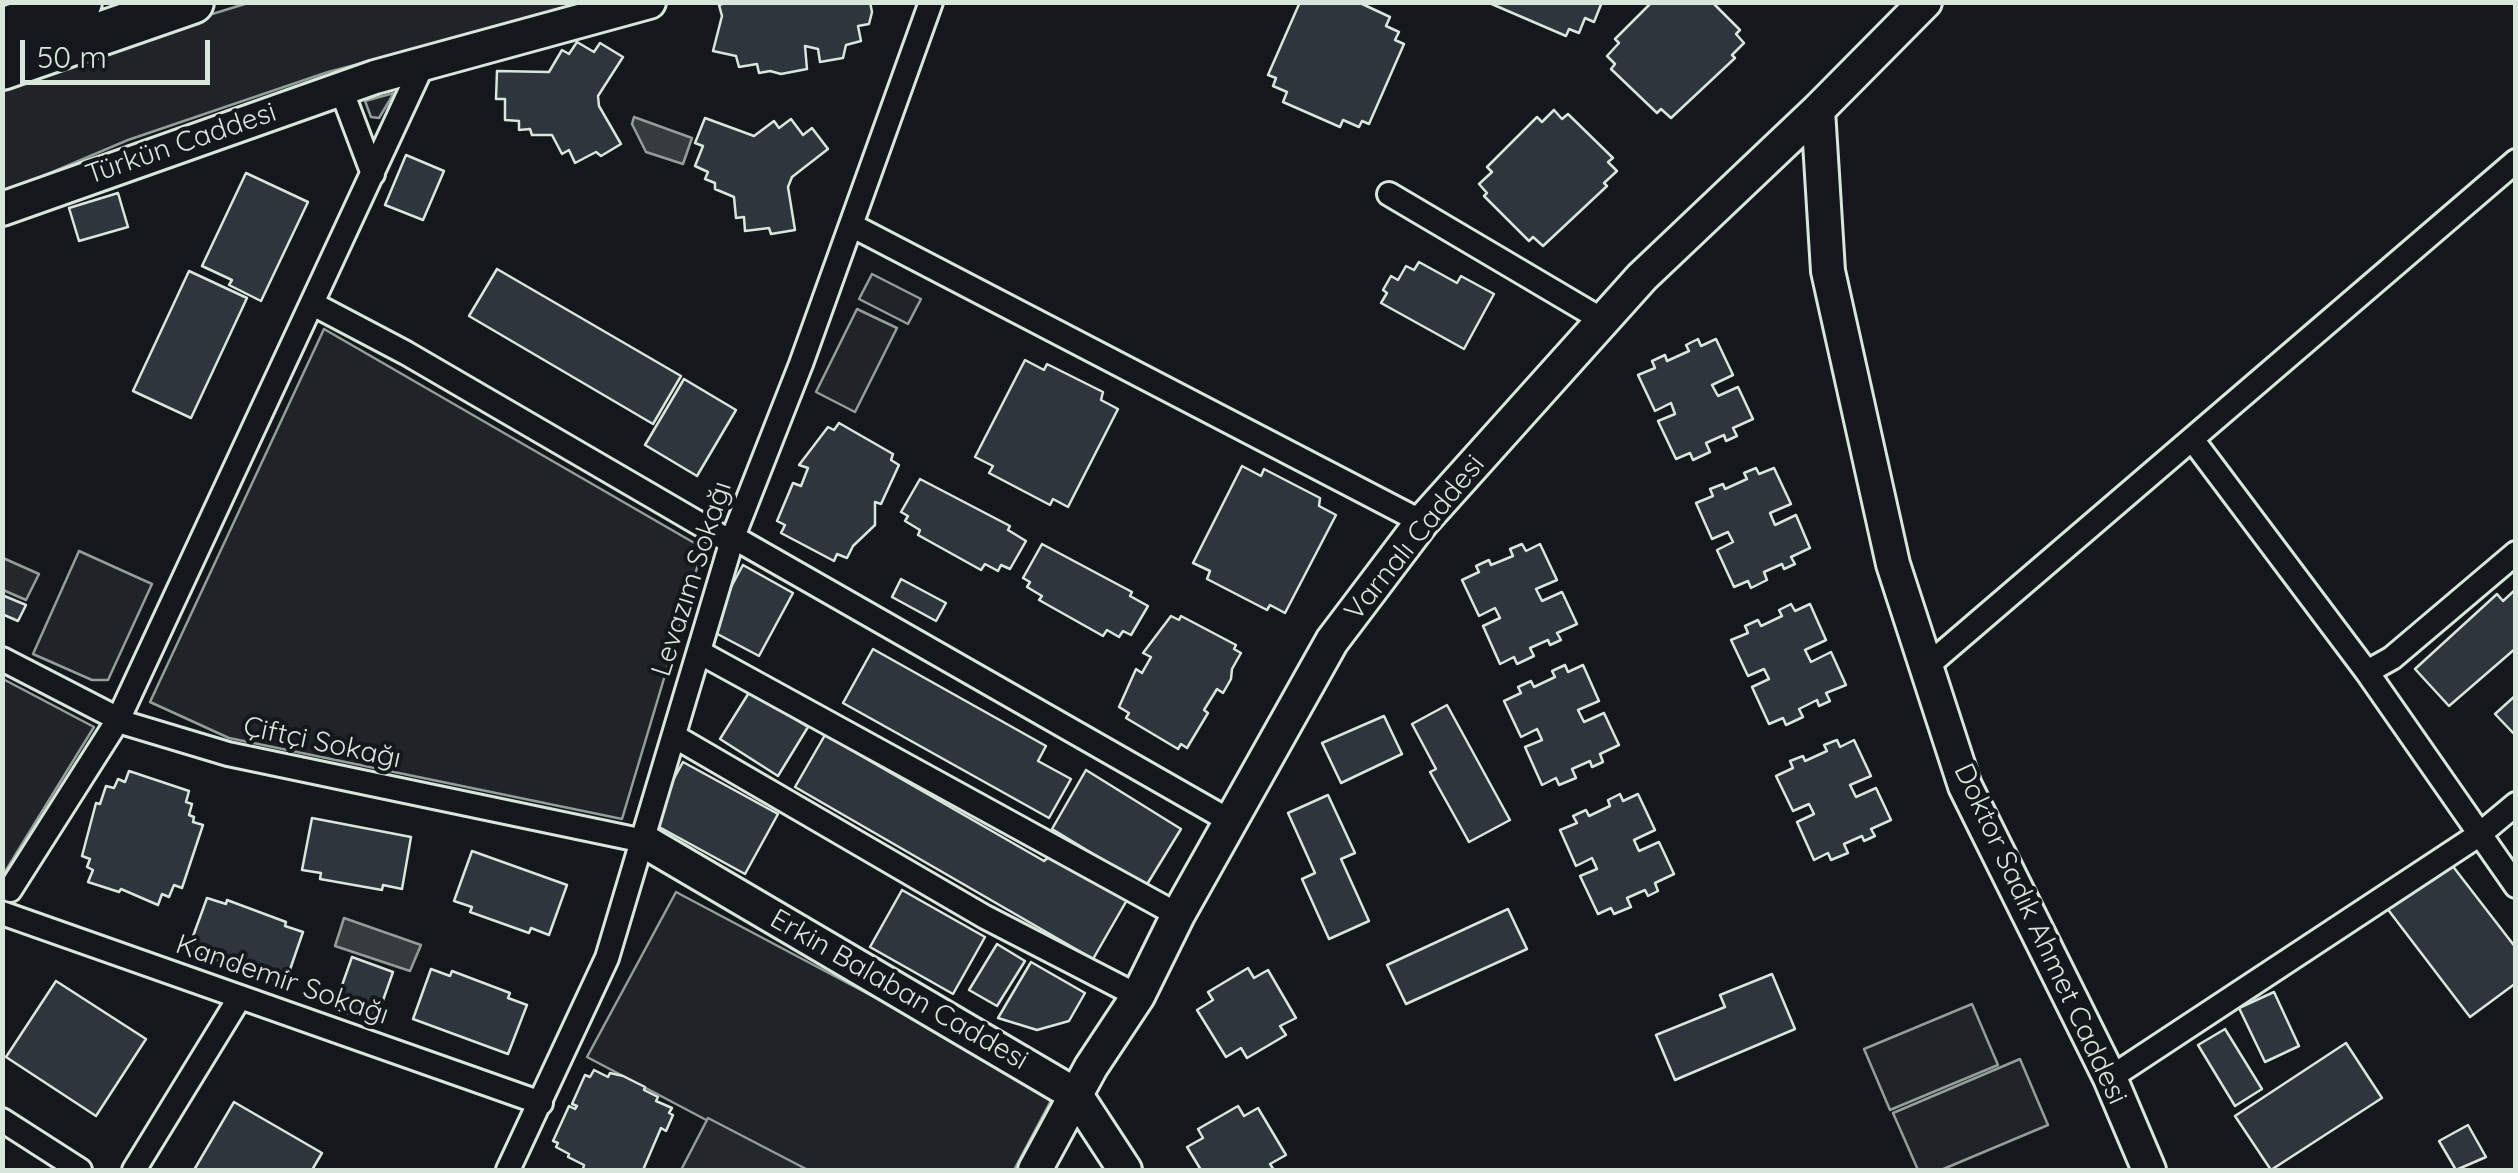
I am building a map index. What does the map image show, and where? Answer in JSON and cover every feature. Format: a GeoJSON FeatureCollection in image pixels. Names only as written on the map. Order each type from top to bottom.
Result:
{"type":"FeatureCollection","features":[{"type":"Feature","properties":{"kind":"highway"},"geometry":{"type":"LineString","coordinates":[[2,30],[80,2]]}},
{"type":"Feature","properties":{"kind":"highway"},"geometry":{"type":"LineString","coordinates":[[2,68],[192,2]]}},
{"type":"Feature","properties":{"kind":"street","name":"Türkün Caddesi"},"geometry":{"type":"LineString","coordinates":[[2,209],[340,89],[649,2]]}},
{"type":"Feature","properties":{"kind":"street","name":"Levazım Sokağı"},"geometry":{"type":"LineString","coordinates":[[508,1170],[608,958],[731,539],[931,2]]}},
{"type":"Feature","properties":{"kind":"street","name":"Varnalı Caddesi"},"geometry":{"type":"LineString","coordinates":[[1036,1170],[1076,1095],[1138,996],[1178,915],[1332,640],[1422,522],[1642,277],[1818,110],[1924,2]]}},
{"type":"Feature","properties":{"kind":"street"},"geometry":{"type":"LineString","coordinates":[[10,890],[118,720],[423,64]]}},
{"type":"Feature","properties":{"kind":"street"},"geometry":{"type":"LineString","coordinates":[[340,89],[373,174]]}},
{"type":"Feature","properties":{"kind":"street","name":"Doktor Sadık Ahmet Caddesi"},"geometry":{"type":"LineString","coordinates":[[1818,110],[1828,271],[1893,564],[1965,786],[2110,1078],[2150,1170]]}},
{"type":"Feature","properties":{"kind":"street"},"geometry":{"type":"LineString","coordinates":[[1926,667],[2516,161]]}},
{"type":"Feature","properties":{"kind":"street"},"geometry":{"type":"LineString","coordinates":[[1388,194],[1604,321]]}},
{"type":"Feature","properties":{"kind":"street"},"geometry":{"type":"LineString","coordinates":[[851,225],[1422,522]]}},
{"type":"Feature","properties":{"kind":"street"},"geometry":{"type":"LineString","coordinates":[[312,304],[406,352],[1230,821]]}},
{"type":"Feature","properties":{"kind":"street"},"geometry":{"type":"LineString","coordinates":[[2192,439],[2367,672],[2516,886]]}},
{"type":"Feature","properties":{"kind":"street"},"geometry":{"type":"LineString","coordinates":[[2367,672],[2392,658],[2516,554]]}},
{"type":"Feature","properties":{"kind":"street"},"geometry":{"type":"LineString","coordinates":[[699,652],[1178,915]]}},
{"type":"Feature","properties":{"kind":"street","name":"Çiftçi Sokağı"},"geometry":{"type":"LineString","coordinates":[[2,659],[118,720],[228,754],[644,841]]}},
{"type":"Feature","properties":{"kind":"street"},"geometry":{"type":"LineString","coordinates":[[674,736],[985,917],[1138,996]]}},
{"type":"Feature","properties":{"kind":"street"},"geometry":{"type":"LineString","coordinates":[[2110,1078],[2480,834],[2516,804]]}},
{"type":"Feature","properties":{"kind":"street","name":"Erkin Balaban Caddesi"},"geometry":{"type":"LineString","coordinates":[[644,841],[1076,1095],[1125,1170]]}},
{"type":"Feature","properties":{"kind":"street","name":"Kandemir Sokağı"},"geometry":{"type":"LineString","coordinates":[[2,913],[541,1103]]}},
{"type":"Feature","properties":{"kind":"street"},"geometry":{"type":"LineString","coordinates":[[134,1170],[240,997]]}},
{"type":"Feature","properties":{"kind":"street"},"geometry":{"type":"LineString","coordinates":[[2,1120],[80,1170]]}},
{"type":"Feature","properties":{"kind":"shaded area"},"geometry":{"type":"Polygon","coordinates":[[[248,3],[592,3],[328,72],[128,140],[3,193],[3,85],[105,47],[248,3]]]}},
{"type":"Feature","properties":{"kind":"shaded area"},"geometry":{"type":"Polygon","coordinates":[[[394,93],[379,118],[371,117],[365,101],[394,93]]]}},
{"type":"Feature","properties":{"kind":"shaded area"},"geometry":{"type":"Polygon","coordinates":[[[634,117],[692,138],[683,164],[646,152],[632,124],[634,117]]]}},
{"type":"Feature","properties":{"kind":"shaded area"},"geometry":{"type":"Polygon","coordinates":[[[872,274],[921,299],[908,324],[859,299],[872,274]]]}},
{"type":"Feature","properties":{"kind":"shaded area"},"geometry":{"type":"Polygon","coordinates":[[[857,309],[897,328],[855,412],[816,392],[857,309]]]}},
{"type":"Feature","properties":{"kind":"shaded area"},"geometry":{"type":"Polygon","coordinates":[[[324,329],[703,548],[622,819],[229,738],[150,702],[324,329]]]}},
{"type":"Feature","properties":{"kind":"shaded area"},"geometry":{"type":"Polygon","coordinates":[[[79,551],[152,584],[108,680],[92,680],[33,654],[79,551]]]}},
{"type":"Feature","properties":{"kind":"shaded area"},"geometry":{"type":"Polygon","coordinates":[[[3,558],[39,574],[26,600],[3,590],[3,558]]]}},
{"type":"Feature","properties":{"kind":"shaded area"},"geometry":{"type":"Polygon","coordinates":[[[3,679],[94,727],[3,875],[3,679]]]}},
{"type":"Feature","properties":{"kind":"shaded area"},"geometry":{"type":"Polygon","coordinates":[[[676,892],[1055,1093],[1014,1170],[801,1170],[587,1057],[676,892]]]}},
{"type":"Feature","properties":{"kind":"shaded area"},"geometry":{"type":"Polygon","coordinates":[[[344,918],[421,945],[410,971],[335,946],[344,918]]]}},
{"type":"Feature","properties":{"kind":"shaded area"},"geometry":{"type":"Polygon","coordinates":[[[1972,1004],[1998,1065],[1890,1110],[1864,1049],[1972,1004]]]}},
{"type":"Feature","properties":{"kind":"shaded area"},"geometry":{"type":"Polygon","coordinates":[[[2020,1059],[2048,1125],[1941,1170],[1918,1170],[1893,1113],[2020,1059]]]}},
{"type":"Feature","properties":{"kind":"shaded area"},"geometry":{"type":"Polygon","coordinates":[[[708,1118],[808,1170],[681,1170],[708,1118]]]}},
{"type":"Feature","properties":{"kind":"building"},"geometry":{"type":"Polygon","coordinates":[[[870,2],[872,12],[869,24],[858,26],[861,41],[846,45],[843,58],[820,62],[818,49],[805,46],[807,69],[759,73],[757,64],[739,67],[736,56],[713,51],[722,16],[719,5],[870,2]]]}},
{"type":"Feature","properties":{"kind":"building"},"geometry":{"type":"Polygon","coordinates":[[[1300,2],[1358,2],[1390,17],[1386,26],[1399,32],[1395,40],[1404,44],[1369,124],[1362,121],[1359,127],[1343,120],[1340,127],[1283,102],[1287,92],[1273,86],[1276,78],[1268,75],[1300,2]]]}},
{"type":"Feature","properties":{"kind":"building"},"geometry":{"type":"Polygon","coordinates":[[[1487,2],[1602,2],[1594,22],[1585,18],[1579,33],[1569,29],[1566,36],[1487,2]]]}},
{"type":"Feature","properties":{"kind":"building"},"geometry":{"type":"Polygon","coordinates":[[[1652,2],[1712,2],[1740,30],[1736,34],[1744,43],[1732,55],[1735,58],[1671,118],[1661,109],[1657,113],[1611,69],[1615,64],[1607,56],[1619,43],[1615,39],[1652,2]]]}},
{"type":"Feature","properties":{"kind":"building"},"geometry":{"type":"Polygon","coordinates":[[[577,42],[594,52],[600,43],[623,57],[598,96],[599,106],[621,144],[601,156],[596,152],[575,163],[569,150],[562,154],[552,135],[532,135],[530,129],[519,130],[519,121],[505,120],[505,99],[496,99],[497,71],[549,72],[562,50],[569,54],[577,42]]]}},
{"type":"Feature","properties":{"kind":"building"},"geometry":{"type":"Polygon","coordinates":[[[1554,110],[1562,119],[1568,114],[1613,158],[1608,162],[1617,171],[1604,183],[1607,186],[1543,246],[1533,237],[1529,241],[1484,196],[1487,193],[1479,184],[1492,172],[1487,167],[1537,117],[1542,122],[1554,110]]]}},
{"type":"Feature","properties":{"kind":"building"},"geometry":{"type":"Polygon","coordinates":[[[705,118],[754,136],[774,121],[779,128],[791,119],[803,135],[812,128],[828,149],[792,177],[788,187],[795,230],[771,234],[769,228],[745,231],[744,217],[736,218],[734,197],[715,189],[715,183],[705,179],[708,172],[695,166],[703,146],[695,143],[705,118]]]}},
{"type":"Feature","properties":{"kind":"building"},"geometry":{"type":"Polygon","coordinates":[[[406,155],[444,171],[423,220],[385,205],[406,155]]]}},
{"type":"Feature","properties":{"kind":"building"},"geometry":{"type":"Polygon","coordinates":[[[246,173],[308,202],[261,301],[229,285],[232,280],[202,266],[246,173]]]}},
{"type":"Feature","properties":{"kind":"building"},"geometry":{"type":"Polygon","coordinates":[[[118,193],[128,227],[79,241],[69,208],[118,193]]]}},
{"type":"Feature","properties":{"kind":"building"},"geometry":{"type":"Polygon","coordinates":[[[1419,262],[1457,283],[1461,276],[1494,294],[1464,349],[1381,303],[1391,276],[1398,280],[1406,266],[1414,270],[1419,262]]]}},
{"type":"Feature","properties":{"kind":"building"},"geometry":{"type":"Polygon","coordinates":[[[497,269],[681,376],[653,424],[469,316],[497,269]]]}},
{"type":"Feature","properties":{"kind":"building"},"geometry":{"type":"Polygon","coordinates":[[[189,271],[247,298],[191,418],[133,391],[189,271]]]}},
{"type":"Feature","properties":{"kind":"building"},"geometry":{"type":"Polygon","coordinates":[[[1698,339],[1701,346],[1716,339],[1733,375],[1712,385],[1718,396],[1738,387],[1753,419],[1733,428],[1737,436],[1726,441],[1724,435],[1706,443],[1710,452],[1693,460],[1690,453],[1676,459],[1658,421],[1675,414],[1671,403],[1655,411],[1638,375],[1655,368],[1652,361],[1665,355],[1667,361],[1689,351],[1686,345],[1698,339]]]}},
{"type":"Feature","properties":{"kind":"building"},"geometry":{"type":"Polygon","coordinates":[[[1025,360],[1044,370],[1047,364],[1103,392],[1101,400],[1118,409],[1068,507],[1053,499],[1050,505],[989,473],[993,466],[975,457],[1025,360]]]}},
{"type":"Feature","properties":{"kind":"building"},"geometry":{"type":"Polygon","coordinates":[[[684,379],[736,410],[697,476],[645,445],[684,379]]]}},
{"type":"Feature","properties":{"kind":"building"},"geometry":{"type":"Polygon","coordinates":[[[839,423],[893,454],[891,460],[899,465],[881,504],[875,502],[875,525],[853,546],[847,558],[837,554],[834,561],[781,533],[785,525],[777,521],[793,483],[801,486],[808,468],[799,465],[828,427],[834,430],[839,423]]]}},
{"type":"Feature","properties":{"kind":"building"},"geometry":{"type":"Polygon","coordinates":[[[1242,466],[1261,476],[1264,469],[1320,498],[1319,506],[1336,515],[1285,613],[1270,605],[1267,610],[1207,579],[1210,571],[1193,563],[1242,466]]]}},
{"type":"Feature","properties":{"kind":"building"},"geometry":{"type":"Polygon","coordinates":[[[1756,468],[1759,474],[1774,468],[1791,504],[1770,513],[1775,525],[1796,515],[1810,548],[1791,557],[1795,564],[1784,569],[1782,564],[1764,572],[1767,580],[1751,588],[1748,581],[1734,587],[1717,550],[1733,542],[1728,532],[1712,539],[1696,503],[1713,496],[1710,489],[1723,484],[1725,489],[1747,479],[1744,473],[1756,468]]]}},
{"type":"Feature","properties":{"kind":"building"},"geometry":{"type":"Polygon","coordinates":[[[920,479],[1010,526],[1008,530],[1026,541],[1010,569],[1001,565],[998,571],[985,564],[981,570],[918,535],[920,530],[905,521],[908,516],[901,512],[920,479]]]}},
{"type":"Feature","properties":{"kind":"building"},"geometry":{"type":"Polygon","coordinates":[[[1042,544],[1132,592],[1130,596],[1148,606],[1131,635],[1123,631],[1119,637],[1107,630],[1103,636],[1039,600],[1042,596],[1027,587],[1030,582],[1023,578],[1042,544]]]}},
{"type":"Feature","properties":{"kind":"building"},"geometry":{"type":"Polygon","coordinates":[[[1522,544],[1526,551],[1540,544],[1557,580],[1536,589],[1542,601],[1562,592],[1577,624],[1557,633],[1561,640],[1550,645],[1548,640],[1530,648],[1534,656],[1517,664],[1514,657],[1500,664],[1483,626],[1500,618],[1495,608],[1479,616],[1462,580],[1479,572],[1476,566],[1513,556],[1510,549],[1522,544]]]}},
{"type":"Feature","properties":{"kind":"building"},"geometry":{"type":"Polygon","coordinates":[[[743,565],[793,593],[759,656],[708,629],[743,565]]]}},
{"type":"Feature","properties":{"kind":"building"},"geometry":{"type":"Polygon","coordinates":[[[901,579],[946,603],[936,621],[892,597],[901,579]]]}},
{"type":"Feature","properties":{"kind":"building"},"geometry":{"type":"Polygon","coordinates":[[[2516,589],[2516,648],[2449,706],[2415,669],[2497,594],[2503,601],[2516,589]]]}},
{"type":"Feature","properties":{"kind":"building"},"geometry":{"type":"Polygon","coordinates":[[[2,595],[26,605],[18,621],[2,614],[2,595]]]}},
{"type":"Feature","properties":{"kind":"building"},"geometry":{"type":"Polygon","coordinates":[[[1791,604],[1795,611],[1810,604],[1826,640],[1805,650],[1811,662],[1831,652],[1846,685],[1826,693],[1830,701],[1819,706],[1817,700],[1799,709],[1803,717],[1786,725],[1783,718],[1769,724],[1752,687],[1769,679],[1764,669],[1748,676],[1731,640],[1748,633],[1745,626],[1758,620],[1761,626],[1782,616],[1779,610],[1791,604]]]}},
{"type":"Feature","properties":{"kind":"building"},"geometry":{"type":"Polygon","coordinates":[[[1171,616],[1179,620],[1181,616],[1236,645],[1234,649],[1241,653],[1231,679],[1223,693],[1217,689],[1187,748],[1181,744],[1178,749],[1126,718],[1129,713],[1119,707],[1136,669],[1142,673],[1151,657],[1143,653],[1171,616]]]}},
{"type":"Feature","properties":{"kind":"building"},"geometry":{"type":"Polygon","coordinates":[[[873,649],[1046,746],[1038,761],[1071,779],[1049,818],[843,703],[873,649]]]}},
{"type":"Feature","properties":{"kind":"building"},"geometry":{"type":"Polygon","coordinates":[[[1565,665],[1568,672],[1583,665],[1599,701],[1578,710],[1584,722],[1604,713],[1619,745],[1600,754],[1603,762],[1592,767],[1590,761],[1572,769],[1576,778],[1559,785],[1556,778],[1542,785],[1525,747],[1542,740],[1537,729],[1521,737],[1504,701],[1521,693],[1518,687],[1531,681],[1534,687],[1555,677],[1552,671],[1565,665]]]}},
{"type":"Feature","properties":{"kind":"building"},"geometry":{"type":"Polygon","coordinates":[[[750,691],[808,727],[778,776],[720,739],[750,691]]]}},
{"type":"Feature","properties":{"kind":"building"},"geometry":{"type":"Polygon","coordinates":[[[2516,695],[2516,736],[2495,714],[2516,695]]]}},
{"type":"Feature","properties":{"kind":"building"},"geometry":{"type":"Polygon","coordinates":[[[1447,705],[1510,820],[1469,842],[1430,772],[1436,769],[1412,724],[1447,705]]]}},
{"type":"Feature","properties":{"kind":"building"},"geometry":{"type":"Polygon","coordinates":[[[1384,716],[1402,754],[1341,783],[1322,743],[1384,716]]]}},
{"type":"Feature","properties":{"kind":"building"},"geometry":{"type":"Polygon","coordinates":[[[825,735],[1044,861],[1050,856],[1127,900],[1093,959],[795,787],[825,735]]]}},
{"type":"Feature","properties":{"kind":"building"},"geometry":{"type":"Polygon","coordinates":[[[1837,740],[1840,747],[1854,740],[1871,776],[1850,785],[1856,797],[1876,788],[1891,820],[1871,829],[1875,836],[1864,841],[1862,836],[1844,844],[1848,853],[1831,860],[1828,853],[1814,860],[1797,822],[1814,814],[1809,804],[1793,811],[1776,776],[1793,768],[1790,761],[1803,756],[1805,761],[1827,751],[1824,745],[1837,740]]]}},
{"type":"Feature","properties":{"kind":"building"},"geometry":{"type":"Polygon","coordinates":[[[683,762],[778,814],[745,874],[650,822],[683,762]]]}},
{"type":"Feature","properties":{"kind":"building"},"geometry":{"type":"Polygon","coordinates":[[[1086,770],[1181,829],[1146,886],[1052,829],[1086,770]]]}},
{"type":"Feature","properties":{"kind":"building"},"geometry":{"type":"Polygon","coordinates":[[[129,771],[189,791],[189,815],[194,817],[193,822],[203,825],[182,888],[174,885],[169,897],[162,894],[158,905],[121,889],[119,892],[88,882],[93,870],[87,867],[90,859],[82,856],[96,803],[100,804],[106,786],[114,788],[118,779],[125,782],[129,771]]]}},
{"type":"Feature","properties":{"kind":"building"},"geometry":{"type":"Polygon","coordinates":[[[1620,794],[1623,801],[1638,794],[1655,830],[1634,840],[1639,851],[1659,842],[1674,874],[1655,883],[1658,891],[1648,896],[1645,890],[1627,898],[1631,907],[1614,914],[1611,908],[1598,914],[1580,876],[1597,869],[1592,858],[1576,866],[1560,830],[1577,823],[1573,816],[1586,810],[1589,816],[1610,806],[1608,800],[1620,794]]]}},
{"type":"Feature","properties":{"kind":"building"},"geometry":{"type":"Polygon","coordinates":[[[1328,795],[1355,853],[1341,859],[1369,921],[1329,939],[1302,879],[1315,873],[1288,813],[1328,795]]]}},
{"type":"Feature","properties":{"kind":"building"},"geometry":{"type":"Polygon","coordinates":[[[312,818],[411,837],[402,889],[383,885],[382,890],[320,879],[321,873],[302,870],[312,818]]]}},
{"type":"Feature","properties":{"kind":"building"},"geometry":{"type":"Polygon","coordinates":[[[472,851],[567,885],[549,935],[531,928],[529,933],[470,912],[472,907],[454,901],[472,851]]]}},
{"type":"Feature","properties":{"kind":"building"},"geometry":{"type":"Polygon","coordinates":[[[2448,860],[2516,948],[2516,983],[2470,1017],[2386,907],[2448,860]]]}},
{"type":"Feature","properties":{"kind":"building"},"geometry":{"type":"Polygon","coordinates":[[[902,890],[985,937],[953,994],[870,947],[902,890]]]}},
{"type":"Feature","properties":{"kind":"building"},"geometry":{"type":"Polygon","coordinates":[[[207,898],[226,904],[227,900],[303,932],[285,984],[188,950],[207,898]]]}},
{"type":"Feature","properties":{"kind":"building"},"geometry":{"type":"Polygon","coordinates":[[[1508,909],[1527,949],[1406,1004],[1387,965],[1508,909]]]}},
{"type":"Feature","properties":{"kind":"building"},"geometry":{"type":"Polygon","coordinates":[[[997,944],[1025,961],[997,1006],[969,990],[997,944]]]}},
{"type":"Feature","properties":{"kind":"building"},"geometry":{"type":"Polygon","coordinates":[[[352,957],[393,972],[375,1023],[334,1008],[352,957]]]}},
{"type":"Feature","properties":{"kind":"building"},"geometry":{"type":"Polygon","coordinates":[[[1031,962],[1085,993],[1069,1021],[1037,1030],[998,1018],[1031,962]]]}},
{"type":"Feature","properties":{"kind":"building"},"geometry":{"type":"Polygon","coordinates":[[[1248,968],[1254,978],[1268,970],[1296,1018],[1280,1026],[1286,1035],[1247,1058],[1241,1048],[1226,1057],[1197,1010],[1213,1000],[1208,992],[1248,968]]]}},
{"type":"Feature","properties":{"kind":"building"},"geometry":{"type":"Polygon","coordinates":[[[431,969],[450,976],[452,971],[510,993],[508,998],[527,1005],[508,1054],[413,1019],[431,969]]]}},
{"type":"Feature","properties":{"kind":"building"},"geometry":{"type":"Polygon","coordinates":[[[1772,974],[1795,1029],[1675,1080],[1656,1035],[1725,1007],[1720,995],[1772,974]]]}},
{"type":"Feature","properties":{"kind":"building"},"geometry":{"type":"Polygon","coordinates":[[[56,981],[146,1039],[96,1116],[6,1057],[56,981]]]}},
{"type":"Feature","properties":{"kind":"building"},"geometry":{"type":"Polygon","coordinates":[[[2274,992],[2299,1046],[2265,1062],[2239,1008],[2274,992]]]}},
{"type":"Feature","properties":{"kind":"building"},"geometry":{"type":"Polygon","coordinates":[[[2225,1029],[2262,1089],[2235,1106],[2198,1045],[2225,1029]]]}},
{"type":"Feature","properties":{"kind":"building"},"geometry":{"type":"Polygon","coordinates":[[[2346,1043],[2382,1098],[2271,1170],[2235,1116],[2346,1043]]]}},
{"type":"Feature","properties":{"kind":"building"},"geometry":{"type":"Polygon","coordinates":[[[594,1070],[608,1077],[610,1073],[623,1076],[672,1108],[666,1131],[661,1128],[643,1170],[586,1170],[553,1141],[569,1106],[577,1106],[572,1104],[585,1075],[590,1077],[594,1070]]]}},
{"type":"Feature","properties":{"kind":"building"},"geometry":{"type":"Polygon","coordinates":[[[234,1102],[322,1153],[312,1170],[194,1170],[234,1102]]]}},
{"type":"Feature","properties":{"kind":"building"},"geometry":{"type":"Polygon","coordinates":[[[1238,1106],[1244,1116],[1258,1108],[1286,1155],[1270,1164],[1274,1170],[1201,1170],[1187,1147],[1203,1138],[1198,1129],[1238,1106]]]}},
{"type":"Feature","properties":{"kind":"building"},"geometry":{"type":"Polygon","coordinates":[[[2468,1125],[2486,1157],[2456,1170],[2439,1141],[2468,1125]]]}}]}
